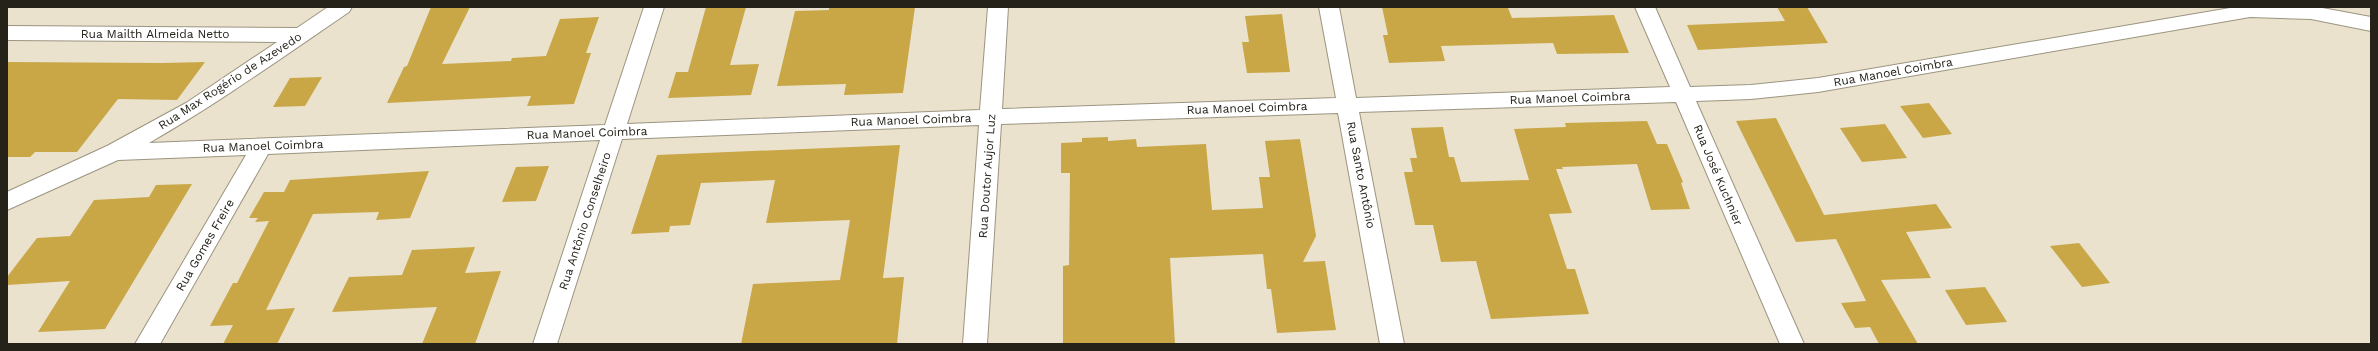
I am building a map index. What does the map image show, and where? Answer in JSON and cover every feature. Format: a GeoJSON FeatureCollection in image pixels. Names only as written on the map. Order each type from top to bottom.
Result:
{"type":"FeatureCollection","features":[{"type":"Feature","properties":{"kind":"street","name":"Rua Max Rogério de Azevedo"},"geometry":{"type":"LineString","coordinates":[[7,202],[17,192],[115,152],[193,108],[342,7]]}},
{"type":"Feature","properties":{"kind":"street","name":"Rua Antônio Conselheiro"},"geometry":{"type":"LineString","coordinates":[[545,344],[654,7]]}},
{"type":"Feature","properties":{"kind":"street","name":"Rua Doutor Aujor Luz"},"geometry":{"type":"LineString","coordinates":[[975,344],[998,7]]}},
{"type":"Feature","properties":{"kind":"street","name":"Rua Santo Antônio"},"geometry":{"type":"LineString","coordinates":[[1329,7],[1392,344]]}},
{"type":"Feature","properties":{"kind":"street","name":"Rua José Kuchnier"},"geometry":{"type":"LineString","coordinates":[[1645,7],[1792,344]]}},
{"type":"Feature","properties":{"kind":"street","name":"Rua Manoel Coimbra"},"geometry":{"type":"LineString","coordinates":[[115,152],[991,117],[1347,104],[1751,92],[1818,85],[2250,11],[2281,9],[2357,17]]}},
{"type":"Feature","properties":{"kind":"street","name":"Rua Mailth Almeida Netto"},"geometry":{"type":"LineString","coordinates":[[7,33],[302,35]]}},
{"type":"Feature","properties":{"kind":"street","name":"Rua Gomes Freire"},"geometry":{"type":"LineString","coordinates":[[147,344],[262,146]]}},
{"type":"Feature","properties":{"kind":"building"},"geometry":{"type":"Polygon","coordinates":[[[431,7],[470,7],[442,64],[511,61],[512,58],[546,56],[560,19],[599,17],[586,53],[591,53],[574,104],[527,106],[531,96],[387,103],[404,67],[407,66],[431,7]]]}},
{"type":"Feature","properties":{"kind":"building"},"geometry":{"type":"Polygon","coordinates":[[[706,7],[746,7],[730,65],[759,64],[751,95],[668,98],[676,72],[688,72],[706,7]]]}},
{"type":"Feature","properties":{"kind":"building"},"geometry":{"type":"Polygon","coordinates":[[[829,7],[915,7],[903,93],[844,95],[846,84],[777,86],[795,11],[829,10],[829,7]]]}},
{"type":"Feature","properties":{"kind":"building"},"geometry":{"type":"Polygon","coordinates":[[[1382,7],[1508,8],[1512,18],[1614,15],[1629,53],[1557,54],[1553,43],[1441,46],[1445,61],[1389,63],[1383,35],[1388,35],[1382,7]]]}},
{"type":"Feature","properties":{"kind":"building"},"geometry":{"type":"Polygon","coordinates":[[[1777,7],[1807,7],[1828,43],[1698,50],[1687,25],[1785,21],[1777,7]]]}},
{"type":"Feature","properties":{"kind":"building"},"geometry":{"type":"Polygon","coordinates":[[[1282,14],[1290,72],[1247,73],[1242,42],[1249,42],[1245,16],[1282,14]]]}},
{"type":"Feature","properties":{"kind":"building"},"geometry":{"type":"Polygon","coordinates":[[[7,62],[205,62],[177,100],[118,99],[77,152],[35,152],[30,157],[7,157],[7,62]]]}},
{"type":"Feature","properties":{"kind":"building"},"geometry":{"type":"Polygon","coordinates":[[[322,77],[305,106],[273,107],[290,78],[322,77]]]}},
{"type":"Feature","properties":{"kind":"building"},"geometry":{"type":"Polygon","coordinates":[[[1929,103],[1952,134],[1923,138],[1900,106],[1929,103]]]}},
{"type":"Feature","properties":{"kind":"building"},"geometry":{"type":"Polygon","coordinates":[[[1776,118],[1824,215],[1936,204],[1952,228],[1906,232],[1931,278],[1881,280],[1918,344],[1879,344],[1870,327],[1855,328],[1841,303],[1866,301],[1836,239],[1796,242],[1736,121],[1776,118]]]}},
{"type":"Feature","properties":{"kind":"building"},"geometry":{"type":"Polygon","coordinates":[[[1647,121],[1657,144],[1667,144],[1683,182],[1681,183],[1690,209],[1651,210],[1637,164],[1562,167],[1563,169],[1556,169],[1572,213],[1549,214],[1567,269],[1575,269],[1589,314],[1491,319],[1476,261],[1441,262],[1433,225],[1415,225],[1404,172],[1413,172],[1410,158],[1417,158],[1411,128],[1443,127],[1449,157],[1454,157],[1461,182],[1529,180],[1514,129],[1566,127],[1565,123],[1647,121]]]}},
{"type":"Feature","properties":{"kind":"building"},"geometry":{"type":"Polygon","coordinates":[[[1885,124],[1907,158],[1862,162],[1840,128],[1885,124]]]}},
{"type":"Feature","properties":{"kind":"building"},"geometry":{"type":"Polygon","coordinates":[[[1108,137],[1108,141],[1136,139],[1137,147],[1206,144],[1212,210],[1263,208],[1259,177],[1270,177],[1265,141],[1300,139],[1316,236],[1303,262],[1325,261],[1336,330],[1277,333],[1271,289],[1267,289],[1263,254],[1170,258],[1175,344],[1063,344],[1063,266],[1069,265],[1070,173],[1061,173],[1061,143],[1082,142],[1082,138],[1108,137]]]}},
{"type":"Feature","properties":{"kind":"building"},"geometry":{"type":"Polygon","coordinates":[[[900,145],[883,278],[904,277],[897,344],[741,344],[753,284],[840,280],[850,220],[766,223],[775,180],[701,183],[690,225],[670,226],[669,232],[631,234],[657,155],[900,145]]]}},
{"type":"Feature","properties":{"kind":"building"},"geometry":{"type":"Polygon","coordinates":[[[549,166],[536,201],[502,202],[516,167],[549,166]]]}},
{"type":"Feature","properties":{"kind":"building"},"geometry":{"type":"Polygon","coordinates":[[[429,171],[410,218],[376,220],[379,212],[313,214],[266,310],[295,308],[277,344],[223,344],[233,325],[210,326],[233,283],[237,283],[269,221],[255,222],[258,218],[249,218],[264,192],[284,192],[290,180],[429,171]]]}},
{"type":"Feature","properties":{"kind":"building"},"geometry":{"type":"Polygon","coordinates":[[[192,184],[105,329],[38,332],[70,281],[7,285],[7,277],[37,238],[70,236],[94,200],[149,197],[156,185],[192,184]]]}},
{"type":"Feature","properties":{"kind":"building"},"geometry":{"type":"Polygon","coordinates":[[[2079,243],[2110,283],[2082,287],[2050,246],[2079,243]]]}},
{"type":"Feature","properties":{"kind":"building"},"geometry":{"type":"Polygon","coordinates":[[[475,247],[465,273],[501,271],[475,344],[422,344],[437,307],[332,312],[349,277],[402,275],[412,250],[475,247]]]}},
{"type":"Feature","properties":{"kind":"building"},"geometry":{"type":"Polygon","coordinates":[[[1985,287],[2007,322],[1966,325],[1945,290],[1985,287]]]}}]}
